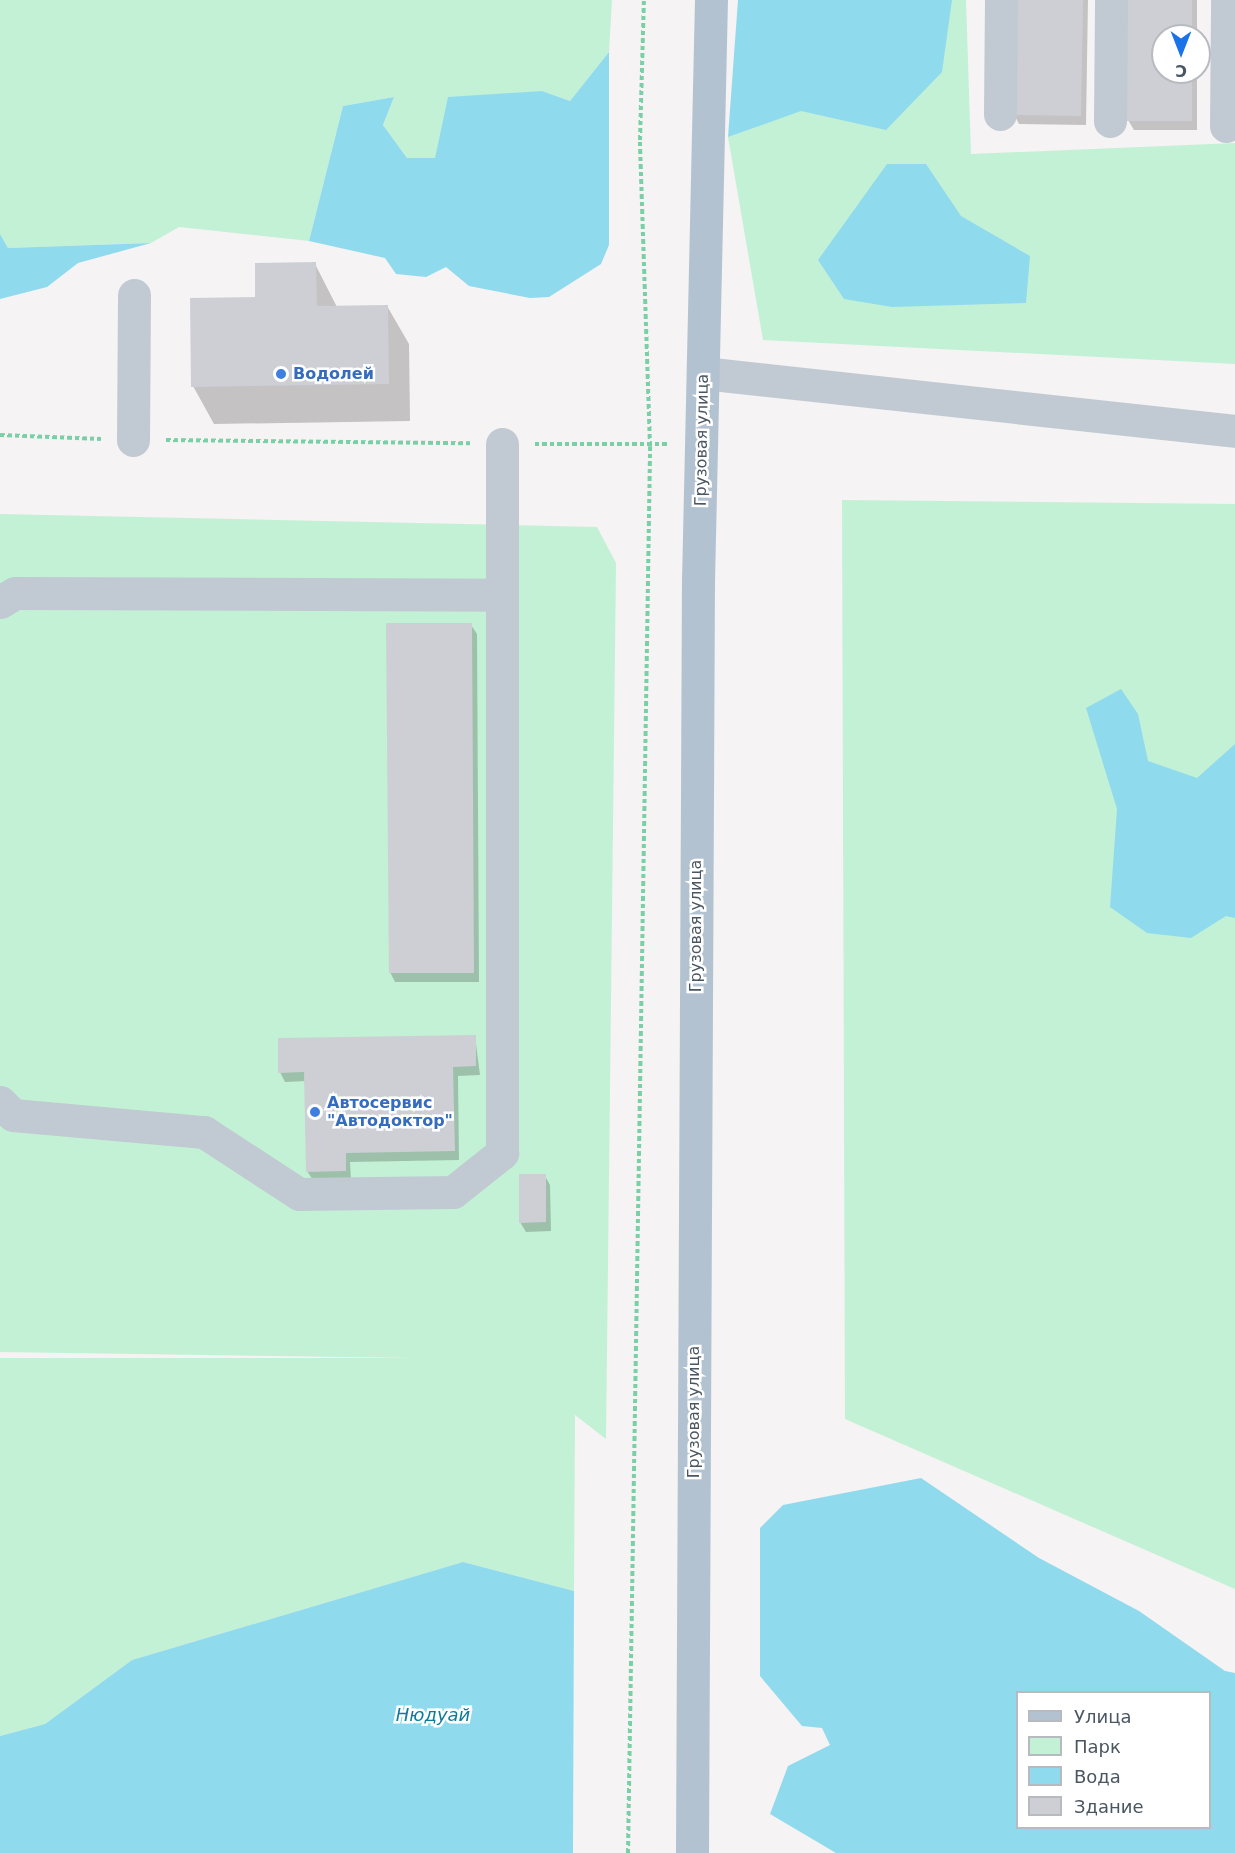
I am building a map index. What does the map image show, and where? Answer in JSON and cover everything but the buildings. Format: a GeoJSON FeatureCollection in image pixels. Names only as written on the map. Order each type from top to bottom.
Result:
{"type":"FeatureCollection","features":[{"type":"Feature","properties":{"kind":"main road","name":"Грузовая улица"},"geometry":{"type":"LineString","coordinates":[[692,1853],[698,581],[704,439],[703,373],[711,0]]}},
{"type":"Feature","properties":{"kind":"lane"},"geometry":{"type":"LineString","coordinates":[[999,114],[1001,0]]}},
{"type":"Feature","properties":{"kind":"lane"},"geometry":{"type":"LineString","coordinates":[[1110,121],[1111,0]]}},
{"type":"Feature","properties":{"kind":"lane"},"geometry":{"type":"LineString","coordinates":[[1226,126],[1227,0]]}},
{"type":"Feature","properties":{"kind":"lane"},"geometry":{"type":"LineString","coordinates":[[133,440],[134,295]]}},
{"type":"Feature","properties":{"kind":"lane"},"geometry":{"type":"LineString","coordinates":[[703,373],[1235,431]]}},
{"type":"Feature","properties":{"kind":"lane"},"geometry":{"type":"LineString","coordinates":[[0,1102],[14,1115],[204,1132],[299,1194],[453,1192],[502,1153],[502,444]]}},
{"type":"Feature","properties":{"kind":"lane"},"geometry":{"type":"LineString","coordinates":[[0,602],[15,593],[502,595]]}},
{"type":"Feature","properties":{"kind":"path"},"geometry":{"type":"LineString","coordinates":[[628,1850],[650,446],[640,140],[644,0]]}},
{"type":"Feature","properties":{"kind":"path"},"geometry":{"type":"LineString","coordinates":[[0,435],[133,440],[650,446],[704,439]]}},
{"type":"Feature","properties":{"kind":"green space"},"geometry":{"type":"Polygon","coordinates":[[[0,0],[612,0],[609,52],[570,101],[542,91],[435,158],[407,158],[383,125],[394,97],[343,106],[309,241],[179,227],[151,243],[8,248],[0,234],[0,0]]]}},
{"type":"Feature","properties":{"kind":"green space"},"geometry":{"type":"Polygon","coordinates":[[[801,0],[966,0],[971,154],[1235,143],[1235,364],[763,340],[728,137],[801,110],[801,0]]]}},
{"type":"Feature","properties":{"kind":"green space"},"geometry":{"type":"Polygon","coordinates":[[[842,500],[1235,504],[1235,1589],[845,1419],[842,500]]]}},
{"type":"Feature","properties":{"kind":"green space"},"geometry":{"type":"Polygon","coordinates":[[[0,514],[597,527],[616,563],[606,1439],[575,1415],[574,1591],[463,1562],[132,1660],[45,1724],[0,1736],[0,1358],[415,1358],[0,1352],[0,514]]]}},
{"type":"Feature","properties":{"kind":"water"},"geometry":{"type":"Polygon","coordinates":[[[738,0],[952,0],[942,72],[886,130],[801,111],[728,137],[738,0]]]}},
{"type":"Feature","properties":{"kind":"water"},"geometry":{"type":"Polygon","coordinates":[[[609,52],[609,245],[601,264],[549,297],[530,298],[469,286],[446,267],[426,277],[396,274],[385,258],[309,241],[343,106],[394,97],[383,125],[407,158],[435,158],[448,97],[542,91],[570,101],[609,52]]]}},
{"type":"Feature","properties":{"kind":"water"},"geometry":{"type":"Polygon","coordinates":[[[887,164],[926,164],[961,216],[1030,256],[1026,303],[892,307],[844,299],[818,260],[887,164]]]}},
{"type":"Feature","properties":{"kind":"water"},"geometry":{"type":"Polygon","coordinates":[[[0,234],[8,248],[151,243],[78,263],[47,287],[0,299],[0,234]]]}},
{"type":"Feature","properties":{"kind":"water"},"geometry":{"type":"Polygon","coordinates":[[[1121,689],[1138,714],[1148,761],[1197,778],[1235,744],[1235,918],[1226,916],[1191,938],[1147,933],[1110,907],[1117,809],[1086,708],[1121,689]]]}},
{"type":"Feature","properties":{"kind":"water"},"geometry":{"type":"Polygon","coordinates":[[[921,1478],[1039,1558],[1139,1611],[1225,1671],[1235,1673],[1235,1853],[836,1853],[770,1814],[788,1766],[830,1745],[822,1728],[802,1726],[760,1676],[760,1528],[783,1505],[921,1478]]]}},
{"type":"Feature","properties":{"kind":"water","name":"Нюдуай"},"geometry":{"type":"Polygon","coordinates":[[[463,1562],[574,1591],[573,1853],[0,1853],[0,1736],[45,1724],[132,1660],[463,1562]]]}},
{"type":"Feature","properties":{"kind":"place","name":"Водолей"},"geometry":{"type":"Point","coordinates":[281,374]}},
{"type":"Feature","properties":{"kind":"place","name":"Автосервис \"Автодоктор\""},"geometry":{"type":"Point","coordinates":[315,1112]}}]}
